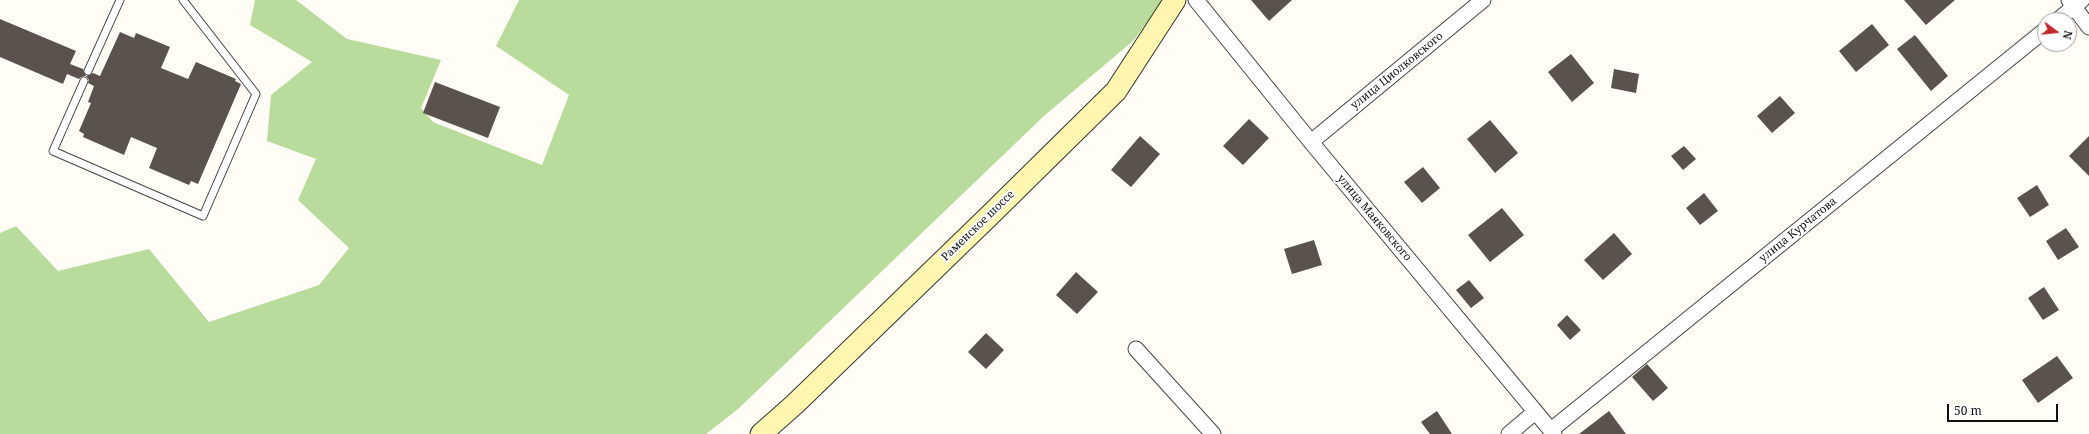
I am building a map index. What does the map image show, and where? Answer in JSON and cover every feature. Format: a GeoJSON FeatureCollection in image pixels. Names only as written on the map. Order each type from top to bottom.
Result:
{"type":"FeatureCollection","features":[{"type":"Feature","properties":{"kind":"main road","name":"Раменское шоссе"},"geometry":{"type":"LineString","coordinates":[[767,432],[1116,91],[1175,0]]}},
{"type":"Feature","properties":{"kind":"street","name":"улица Маяковского"},"geometry":{"type":"LineString","coordinates":[[1196,0],[1311,142],[1552,432]]}},
{"type":"Feature","properties":{"kind":"street","name":"улица Циолковского"},"geometry":{"type":"LineString","coordinates":[[1311,142],[1483,0]]}},
{"type":"Feature","properties":{"kind":"street"},"geometry":{"type":"LineString","coordinates":[[2066,12],[2075,2],[2089,27]]}},
{"type":"Feature","properties":{"kind":"street","name":"улица Курчатова"},"geometry":{"type":"LineString","coordinates":[[1552,432],[2037,37]]}},
{"type":"Feature","properties":{"kind":"street"},"geometry":{"type":"LineString","coordinates":[[1136,349],[1213,434]]}},
{"type":"Feature","properties":{"kind":"street"},"geometry":{"type":"LineString","coordinates":[[1509,434],[1535,412]]}},
{"type":"Feature","properties":{"kind":"lane"},"geometry":{"type":"LineString","coordinates":[[88,71],[120,0]]}},
{"type":"Feature","properties":{"kind":"lane"},"geometry":{"type":"LineString","coordinates":[[84,81],[53,151],[203,216],[256,94],[182,0]]}},
{"type":"Feature","properties":{"kind":"green space"},"geometry":{"type":"Polygon","coordinates":[[[255,0],[296,0],[347,39],[441,60],[421,108],[433,122],[542,165],[569,95],[496,46],[519,0],[1164,0],[1133,41],[1045,115],[738,409],[706,434],[0,434],[0,233],[16,226],[58,271],[149,249],[209,322],[319,285],[349,248],[298,200],[316,159],[267,141],[271,95],[312,62],[250,25],[255,0]]]}},
{"type":"Feature","properties":{"kind":"building"},"geometry":{"type":"Polygon","coordinates":[[[1251,0],[1292,0],[1269,21],[1251,0]]]}},
{"type":"Feature","properties":{"kind":"building"},"geometry":{"type":"Polygon","coordinates":[[[1904,0],[1955,0],[1926,25],[1904,0]]]}},
{"type":"Feature","properties":{"kind":"building"},"geometry":{"type":"Polygon","coordinates":[[[0,19],[76,51],[70,64],[83,69],[86,76],[79,79],[67,74],[63,84],[0,57],[0,19]]]}},
{"type":"Feature","properties":{"kind":"building"},"geometry":{"type":"Polygon","coordinates":[[[1872,24],[1889,45],[1856,72],[1839,51],[1872,24]]]}},
{"type":"Feature","properties":{"kind":"building"},"geometry":{"type":"Polygon","coordinates":[[[120,32],[134,38],[136,33],[170,47],[161,68],[188,79],[196,62],[236,79],[235,81],[241,84],[198,184],[191,181],[189,185],[149,168],[157,148],[131,137],[124,155],[83,137],[84,134],[79,131],[91,103],[88,102],[94,86],[88,83],[89,80],[86,76],[93,73],[100,76],[120,32]]]}},
{"type":"Feature","properties":{"kind":"building"},"geometry":{"type":"Polygon","coordinates":[[[1915,35],[1948,76],[1931,91],[1897,49],[1915,35]]]}},
{"type":"Feature","properties":{"kind":"building"},"geometry":{"type":"Polygon","coordinates":[[[1571,54],[1594,83],[1572,102],[1548,72],[1571,54]]]}},
{"type":"Feature","properties":{"kind":"building"},"geometry":{"type":"Polygon","coordinates":[[[1614,69],[1639,74],[1636,93],[1611,88],[1614,69]]]}},
{"type":"Feature","properties":{"kind":"building"},"geometry":{"type":"Polygon","coordinates":[[[435,82],[500,107],[488,138],[423,113],[435,82]]]}},
{"type":"Feature","properties":{"kind":"building"},"geometry":{"type":"Polygon","coordinates":[[[1780,96],[1795,113],[1772,133],[1757,116],[1780,96]]]}},
{"type":"Feature","properties":{"kind":"building"},"geometry":{"type":"Polygon","coordinates":[[[1249,119],[1269,138],[1243,165],[1223,146],[1249,119]]]}},
{"type":"Feature","properties":{"kind":"building"},"geometry":{"type":"Polygon","coordinates":[[[1490,120],[1518,153],[1495,173],[1467,139],[1490,120]]]}},
{"type":"Feature","properties":{"kind":"building"},"geometry":{"type":"Polygon","coordinates":[[[1140,136],[1160,154],[1131,187],[1111,170],[1140,136]]]}},
{"type":"Feature","properties":{"kind":"building"},"geometry":{"type":"Polygon","coordinates":[[[2089,136],[2089,176],[2069,156],[2089,136]]]}},
{"type":"Feature","properties":{"kind":"building"},"geometry":{"type":"Polygon","coordinates":[[[1684,146],[1696,159],[1683,170],[1671,156],[1684,146]]]}},
{"type":"Feature","properties":{"kind":"building"},"geometry":{"type":"Polygon","coordinates":[[[1423,167],[1440,188],[1422,203],[1404,182],[1423,167]]]}},
{"type":"Feature","properties":{"kind":"building"},"geometry":{"type":"Polygon","coordinates":[[[2037,185],[2049,205],[2030,217],[2017,198],[2037,185]]]}},
{"type":"Feature","properties":{"kind":"building"},"geometry":{"type":"Polygon","coordinates":[[[1704,193],[1718,211],[1700,225],[1686,208],[1704,193]]]}},
{"type":"Feature","properties":{"kind":"building"},"geometry":{"type":"Polygon","coordinates":[[[1502,208],[1524,235],[1490,262],[1468,235],[1502,208]]]}},
{"type":"Feature","properties":{"kind":"building"},"geometry":{"type":"Polygon","coordinates":[[[2066,228],[2079,247],[2058,260],[2046,241],[2066,228]]]}},
{"type":"Feature","properties":{"kind":"building"},"geometry":{"type":"Polygon","coordinates":[[[1614,233],[1632,254],[1603,280],[1584,260],[1614,233]]]}},
{"type":"Feature","properties":{"kind":"building"},"geometry":{"type":"Polygon","coordinates":[[[1314,240],[1322,265],[1292,274],[1284,249],[1314,240]]]}},
{"type":"Feature","properties":{"kind":"building"},"geometry":{"type":"Polygon","coordinates":[[[1076,272],[1098,292],[1077,314],[1056,295],[1076,272]]]}},
{"type":"Feature","properties":{"kind":"building"},"geometry":{"type":"Polygon","coordinates":[[[1469,280],[1484,298],[1471,308],[1456,290],[1469,280]]]}},
{"type":"Feature","properties":{"kind":"building"},"geometry":{"type":"Polygon","coordinates":[[[2044,287],[2059,310],[2043,320],[2028,298],[2044,287]]]}},
{"type":"Feature","properties":{"kind":"building"},"geometry":{"type":"Polygon","coordinates":[[[1567,315],[1581,330],[1570,340],[1557,325],[1567,315]]]}},
{"type":"Feature","properties":{"kind":"building"},"geometry":{"type":"Polygon","coordinates":[[[986,333],[1004,350],[986,369],[968,352],[986,333]]]}},
{"type":"Feature","properties":{"kind":"building"},"geometry":{"type":"Polygon","coordinates":[[[2057,356],[2073,378],[2038,403],[2022,380],[2057,356]]]}},
{"type":"Feature","properties":{"kind":"building"},"geometry":{"type":"Polygon","coordinates":[[[1647,364],[1668,388],[1653,401],[1632,377],[1647,364]]]}},
{"type":"Feature","properties":{"kind":"building"},"geometry":{"type":"Polygon","coordinates":[[[1437,411],[1452,434],[1430,434],[1421,422],[1437,411]]]}},
{"type":"Feature","properties":{"kind":"building"},"geometry":{"type":"Polygon","coordinates":[[[1609,411],[1626,434],[1579,434],[1609,411]]]}}]}
